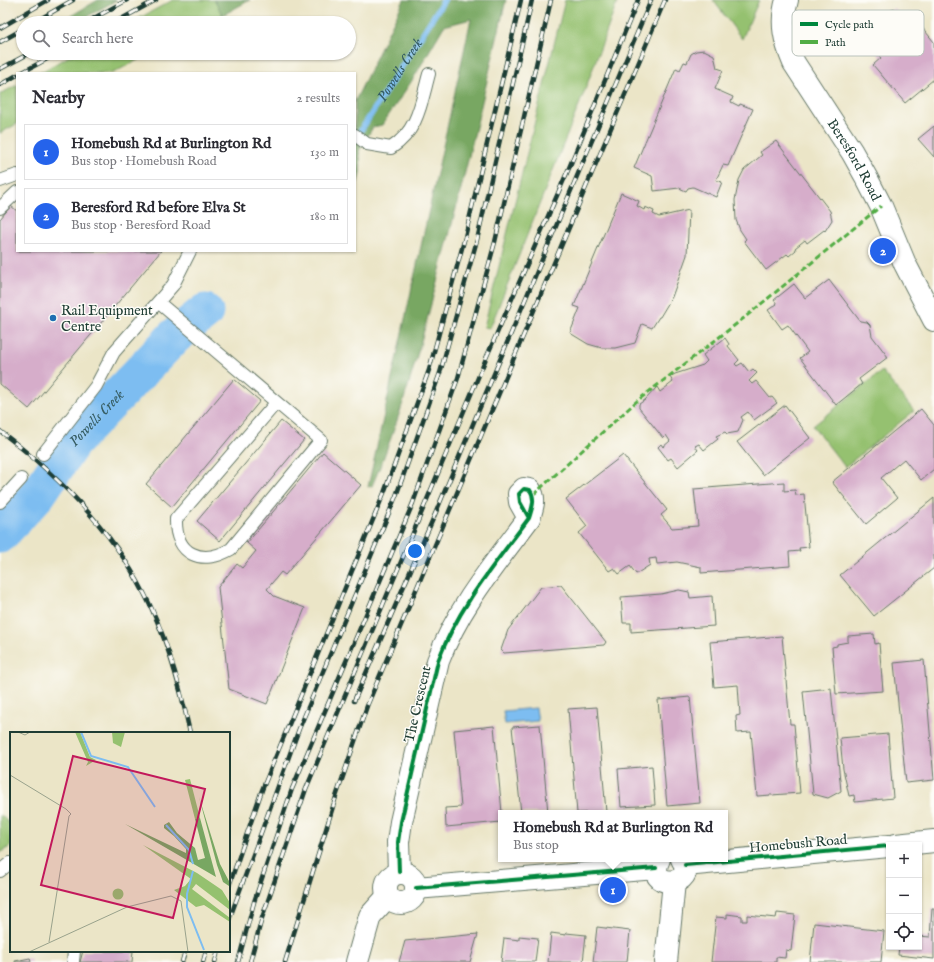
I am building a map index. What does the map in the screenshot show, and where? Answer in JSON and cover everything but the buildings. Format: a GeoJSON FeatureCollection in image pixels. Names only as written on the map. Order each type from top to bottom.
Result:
{"type":"FeatureCollection","features":[{"type":"Feature","properties":{"kind":"street","name":"Beresford Road"},"geometry":{"type":"LineString","coordinates":[[787,0],[783,12],[783,30],[787,47],[794,63],[852,152],[866,177],[881,206],[904,264],[934,320]]}},
{"type":"Feature","properties":{"kind":"street","name":"The Crescent"},"geometry":{"type":"LineString","coordinates":[[399,872],[398,842],[401,822],[438,661],[448,636],[465,605],[529,518]]}},
{"type":"Feature","properties":{"kind":"street"},"geometry":{"type":"LineString","coordinates":[[922,842],[934,841]]}},
{"type":"Feature","properties":{"kind":"street","name":"Homebush Road"},"geometry":{"type":"LineString","coordinates":[[680,869],[886,846]]}},
{"type":"Feature","properties":{"kind":"street"},"geometry":{"type":"LineString","coordinates":[[416,888],[658,864],[662,879],[680,869]]}},
{"type":"Feature","properties":{"kind":"street"},"geometry":{"type":"LineString","coordinates":[[666,962],[680,869]]}},
{"type":"Feature","properties":{"kind":"street"},"geometry":{"type":"LineString","coordinates":[[399,872],[405,873],[413,878],[416,888],[413,897],[405,902],[396,902],[388,896],[386,886],[387,881],[390,877],[399,872]]}},
{"type":"Feature","properties":{"kind":"street"},"geometry":{"type":"LineString","coordinates":[[357,962],[370,916],[388,896]]}},
{"type":"Feature","properties":{"kind":"lane"},"geometry":{"type":"LineString","coordinates":[[356,136],[367,144],[391,148],[402,141],[413,126],[429,74]]}},
{"type":"Feature","properties":{"kind":"lane"},"geometry":{"type":"LineString","coordinates":[[0,181],[16,175]]}},
{"type":"Feature","properties":{"kind":"lane"},"geometry":{"type":"LineString","coordinates":[[0,208],[16,193]]}},
{"type":"Feature","properties":{"kind":"lane"},"geometry":{"type":"LineString","coordinates":[[43,454],[96,386],[114,352],[173,285],[190,252]]}},
{"type":"Feature","properties":{"kind":"lane"},"geometry":{"type":"LineString","coordinates":[[158,302],[176,320],[197,337],[276,403],[320,440],[231,549],[210,558],[199,557],[188,551],[179,540],[176,530],[176,518],[276,403]]}},
{"type":"Feature","properties":{"kind":"lane"},"geometry":{"type":"LineString","coordinates":[[0,502],[21,479]]}},
{"type":"Feature","properties":{"kind":"lane"},"geometry":{"type":"LineString","coordinates":[[0,871],[10,863]]}},
{"type":"Feature","properties":{"kind":"lane"},"geometry":{"type":"LineString","coordinates":[[73,962],[74,952]]}},
{"type":"Feature","properties":{"kind":"green space"},"geometry":{"type":"Polygon","coordinates":[[[98,0],[117,0],[88,16],[71,16],[98,0]]]}},
{"type":"Feature","properties":{"kind":"green space"},"geometry":{"type":"Polygon","coordinates":[[[173,0],[214,0],[223,15],[221,16],[143,16],[173,0]]]}},
{"type":"Feature","properties":{"kind":"green space"},"geometry":{"type":"Polygon","coordinates":[[[214,0],[250,0],[223,15],[214,0]]]}},
{"type":"Feature","properties":{"kind":"green space"},"geometry":{"type":"Polygon","coordinates":[[[404,0],[506,0],[457,202],[418,352],[402,407],[383,460],[372,486],[368,487],[471,19],[444,26],[413,79],[382,125],[373,127],[359,151],[360,170],[359,179],[356,186],[356,99],[404,0]]]}},
{"type":"Feature","properties":{"kind":"green space"},"geometry":{"type":"Polygon","coordinates":[[[565,0],[618,0],[585,90],[490,328],[484,327],[565,0]]]}},
{"type":"Feature","properties":{"kind":"green space"},"geometry":{"type":"Polygon","coordinates":[[[713,0],[759,0],[742,39],[713,0]]]}},
{"type":"Feature","properties":{"kind":"green space"},"geometry":{"type":"Polygon","coordinates":[[[62,60],[138,60],[115,72],[41,72],[62,60]]]}},
{"type":"Feature","properties":{"kind":"green space"},"geometry":{"type":"Polygon","coordinates":[[[16,86],[16,125],[0,133],[0,94],[16,86]]]}},
{"type":"Feature","properties":{"kind":"green space"},"geometry":{"type":"Polygon","coordinates":[[[882,371],[914,411],[845,467],[813,426],[882,371]]]}},
{"type":"Feature","properties":{"kind":"green space"},"geometry":{"type":"Polygon","coordinates":[[[0,814],[10,824],[10,847],[0,853],[0,814]]]}},
{"type":"Feature","properties":{"kind":"water"},"geometry":{"type":"Polygon","coordinates":[[[536,708],[538,721],[505,724],[503,711],[536,708]]]}},
{"type":"Feature","properties":{"kind":"waterway","name":"Powells Creek"},"geometry":{"type":"LineString","coordinates":[[356,138],[444,0]]}},
{"type":"Feature","properties":{"kind":"waterway","name":"Powells Creek"},"geometry":{"type":"LineString","coordinates":[[0,535],[38,494],[73,442],[175,336],[205,312]]}},
{"type":"Feature","properties":{"kind":"railway"},"geometry":{"type":"LineString","coordinates":[[21,16],[48,0]]}},
{"type":"Feature","properties":{"kind":"railway"},"geometry":{"type":"LineString","coordinates":[[45,16],[73,0]]}},
{"type":"Feature","properties":{"kind":"railway"},"geometry":{"type":"LineString","coordinates":[[98,16],[127,0]]}},
{"type":"Feature","properties":{"kind":"railway"},"geometry":{"type":"LineString","coordinates":[[127,16],[156,0]]}},
{"type":"Feature","properties":{"kind":"railway"},"geometry":{"type":"LineString","coordinates":[[230,883],[262,790],[384,493],[429,370],[465,237],[521,0]]}},
{"type":"Feature","properties":{"kind":"railway"},"geometry":{"type":"LineString","coordinates":[[230,917],[299,729],[396,496],[440,373],[477,240],[532,0]]}},
{"type":"Feature","properties":{"kind":"railway"},"geometry":{"type":"LineString","coordinates":[[238,962],[254,902],[292,789],[413,503],[458,378],[495,242],[551,0]]}},
{"type":"Feature","properties":{"kind":"railway"},"geometry":{"type":"LineString","coordinates":[[250,962],[262,918],[306,789],[487,356],[569,168],[638,0]]}},
{"type":"Feature","properties":{"kind":"railway"},"geometry":{"type":"LineString","coordinates":[[354,701],[436,512],[651,0]]}},
{"type":"Feature","properties":{"kind":"railway"},"geometry":{"type":"LineString","coordinates":[[285,962],[335,800],[367,706],[665,0]]}},
{"type":"Feature","properties":{"kind":"railway"},"geometry":{"type":"LineString","coordinates":[[0,28],[16,19]]}},
{"type":"Feature","properties":{"kind":"railway"},"geometry":{"type":"LineString","coordinates":[[0,42],[16,33]]}},
{"type":"Feature","properties":{"kind":"railway"},"geometry":{"type":"LineString","coordinates":[[0,69],[17,60]]}},
{"type":"Feature","properties":{"kind":"railway"},"geometry":{"type":"LineString","coordinates":[[23,72],[45,60]]}},
{"type":"Feature","properties":{"kind":"railway"},"geometry":{"type":"LineString","coordinates":[[0,85],[16,76]]}},
{"type":"Feature","properties":{"kind":"railway"},"geometry":{"type":"LineString","coordinates":[[0,431],[42,466],[81,504],[116,547],[131,570],[144,593],[166,644],[182,697],[190,732]]}},
{"type":"Feature","properties":{"kind":"railway"},"geometry":{"type":"LineString","coordinates":[[182,962],[185,952]]}},
{"type":"Feature","properties":{"kind":"railway"},"geometry":{"type":"LineString","coordinates":[[203,962],[206,952]]}},
{"type":"Feature","properties":{"kind":"railway"},"geometry":{"type":"LineString","coordinates":[[215,962],[218,952]]}},
{"type":"Feature","properties":{"kind":"marked path"},"geometry":{"type":"LineString","coordinates":[[533,495],[637,401],[744,318],[881,206]]}},
{"type":"Feature","properties":{"kind":"cycle path"},"geometry":{"type":"LineString","coordinates":[[399,872],[398,842],[401,822],[438,661],[456,622],[478,586],[529,518],[520,502],[519,494],[524,489],[530,490],[533,497],[533,504],[529,518]]}},
{"type":"Feature","properties":{"kind":"cycle path"},"geometry":{"type":"LineString","coordinates":[[728,861],[886,846]]}},
{"type":"Feature","properties":{"kind":"cycle path"},"geometry":{"type":"LineString","coordinates":[[685,865],[717,862]]}},
{"type":"Feature","properties":{"kind":"cycle path"},"geometry":{"type":"LineString","coordinates":[[416,888],[656,868]]}},
{"type":"Feature","properties":{"kind":"place","name":"Beresford Rd before Elva St"},"geometry":{"type":"Point","coordinates":[883,251]}},
{"type":"Feature","properties":{"kind":"place","name":"Rail Equipment Centre"},"geometry":{"type":"Point","coordinates":[53,318]}},
{"type":"Feature","properties":{"kind":"place","name":"Homebush Rd at Burlington Rd"},"geometry":{"type":"Point","coordinates":[613,890]}}]}
